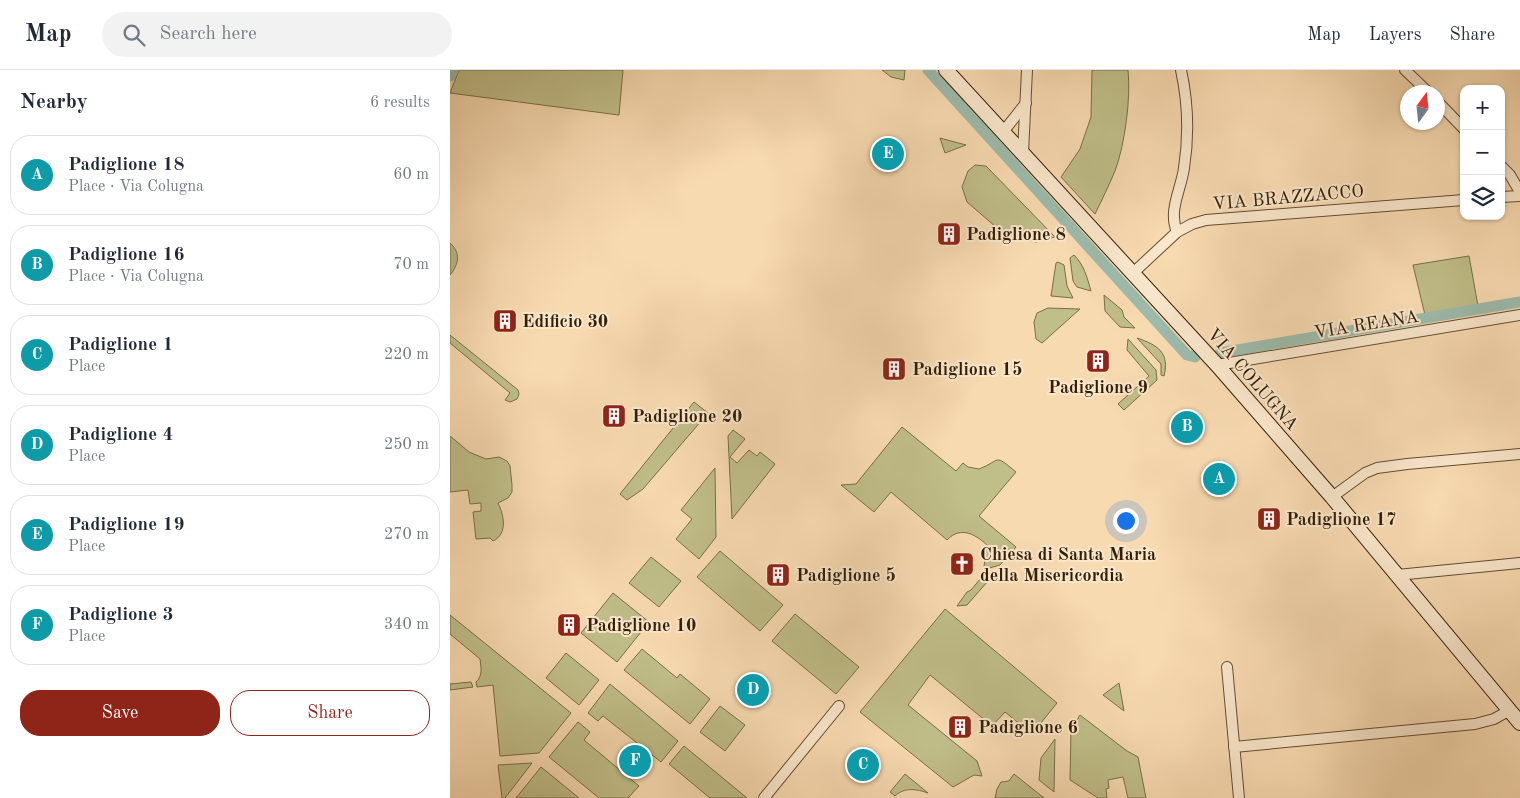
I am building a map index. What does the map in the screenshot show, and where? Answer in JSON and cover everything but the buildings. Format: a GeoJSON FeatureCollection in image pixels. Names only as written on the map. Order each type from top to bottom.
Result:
{"type":"FeatureCollection","features":[{"type":"Feature","properties":{"kind":"street","name":"VIA COLUGNA"},"geometry":{"type":"LineString","coordinates":[[946,70],[1217,365],[1332,497],[1520,723]]}},
{"type":"Feature","properties":{"kind":"street"},"geometry":{"type":"LineString","coordinates":[[1023,153],[1027,70]]}},
{"type":"Feature","properties":{"kind":"street"},"geometry":{"type":"LineString","coordinates":[[1177,232],[1174,225],[1174,205],[1184,169],[1188,132],[1185,86],[1181,70]]}},
{"type":"Feature","properties":{"kind":"street"},"geometry":{"type":"LineString","coordinates":[[1405,70],[1421,85]]}},
{"type":"Feature","properties":{"kind":"street"},"geometry":{"type":"LineString","coordinates":[[1003,132],[1026,103]]}},
{"type":"Feature","properties":{"kind":"street"},"geometry":{"type":"LineString","coordinates":[[1445,109],[1460,124]]}},
{"type":"Feature","properties":{"kind":"street"},"geometry":{"type":"LineString","coordinates":[[1505,170],[1510,175],[1520,194],[1505,196]]}},
{"type":"Feature","properties":{"kind":"street","name":"VIA BRAZZACCO"},"geometry":{"type":"LineString","coordinates":[[1133,273],[1177,232],[1192,224],[1206,220],[1460,200]]}},
{"type":"Feature","properties":{"kind":"street","name":"VIA REANA"},"geometry":{"type":"LineString","coordinates":[[1217,365],[1520,315]]}},
{"type":"Feature","properties":{"kind":"street"},"geometry":{"type":"LineString","coordinates":[[1332,497],[1365,473],[1377,468],[1520,454]]}},
{"type":"Feature","properties":{"kind":"street"},"geometry":{"type":"LineString","coordinates":[[1397,575],[1520,563]]}},
{"type":"Feature","properties":{"kind":"street"},"geometry":{"type":"LineString","coordinates":[[1227,667],[1239,798]]}},
{"type":"Feature","properties":{"kind":"street"},"geometry":{"type":"LineString","coordinates":[[764,798],[839,706]]}},
{"type":"Feature","properties":{"kind":"street"},"geometry":{"type":"LineString","coordinates":[[1234,747],[1475,724],[1494,719],[1510,710]]}},
{"type":"Feature","properties":{"kind":"shaded area"},"geometry":{"type":"Polygon","coordinates":[[[459,70],[623,70],[619,115],[450,93],[459,70]]]}},
{"type":"Feature","properties":{"kind":"shaded area"},"geometry":{"type":"Polygon","coordinates":[[[882,70],[905,70],[904,80],[891,77],[882,70]]]}},
{"type":"Feature","properties":{"kind":"shaded area"},"geometry":{"type":"Polygon","coordinates":[[[1092,70],[1128,70],[1129,81],[1126,121],[1119,160],[1095,214],[1061,177],[1080,149],[1091,117],[1092,70]]]}},
{"type":"Feature","properties":{"kind":"shaded area"},"geometry":{"type":"Polygon","coordinates":[[[940,138],[966,145],[945,153],[940,138]]]}},
{"type":"Feature","properties":{"kind":"shaded area"},"geometry":{"type":"Polygon","coordinates":[[[975,165],[986,166],[1055,237],[1036,242],[1004,234],[967,202],[962,187],[968,171],[975,165]]]}},
{"type":"Feature","properties":{"kind":"shaded area"},"geometry":{"type":"Polygon","coordinates":[[[450,243],[456,251],[458,259],[450,275],[450,243]]]}},
{"type":"Feature","properties":{"kind":"shaded area"},"geometry":{"type":"Polygon","coordinates":[[[1074,255],[1083,267],[1091,291],[1077,287],[1073,281],[1070,258],[1074,255]]]}},
{"type":"Feature","properties":{"kind":"shaded area"},"geometry":{"type":"Polygon","coordinates":[[[1469,256],[1478,306],[1425,315],[1413,265],[1469,256]]]}},
{"type":"Feature","properties":{"kind":"shaded area"},"geometry":{"type":"Polygon","coordinates":[[[1056,263],[1064,265],[1067,286],[1073,298],[1051,296],[1056,263]]]}},
{"type":"Feature","properties":{"kind":"shaded area"},"geometry":{"type":"Polygon","coordinates":[[[1104,295],[1122,310],[1124,317],[1135,328],[1120,327],[1105,311],[1104,295]]]}},
{"type":"Feature","properties":{"kind":"shaded area"},"geometry":{"type":"Polygon","coordinates":[[[1048,308],[1080,309],[1042,343],[1036,339],[1034,322],[1037,313],[1048,308]]]}},
{"type":"Feature","properties":{"kind":"shaded area"},"geometry":{"type":"Polygon","coordinates":[[[450,335],[518,390],[517,399],[510,402],[505,400],[510,393],[450,343],[450,335]]]}},
{"type":"Feature","properties":{"kind":"shaded area"},"geometry":{"type":"Polygon","coordinates":[[[1137,338],[1161,351],[1165,361],[1164,376],[1161,375],[1161,364],[1137,338]]]}},
{"type":"Feature","properties":{"kind":"shaded area"},"geometry":{"type":"Polygon","coordinates":[[[1128,339],[1156,370],[1157,380],[1124,410],[1118,404],[1149,376],[1127,350],[1128,339]]]}},
{"type":"Feature","properties":{"kind":"shaded area"},"geometry":{"type":"Polygon","coordinates":[[[694,402],[708,413],[643,489],[627,500],[620,494],[694,402]]]}},
{"type":"Feature","properties":{"kind":"shaded area"},"geometry":{"type":"Polygon","coordinates":[[[902,427],[956,471],[963,463],[968,467],[979,469],[1000,460],[1016,472],[979,516],[1016,547],[1000,565],[986,569],[984,567],[985,558],[983,554],[989,547],[969,533],[963,532],[947,540],[891,492],[874,512],[841,485],[856,484],[902,427]]]}},
{"type":"Feature","properties":{"kind":"shaded area"},"geometry":{"type":"Polygon","coordinates":[[[733,430],[745,439],[730,457],[737,463],[749,450],[757,456],[760,452],[775,464],[732,519],[728,436],[733,430]]]}},
{"type":"Feature","properties":{"kind":"shaded area"},"geometry":{"type":"Polygon","coordinates":[[[450,436],[469,452],[486,459],[499,457],[507,461],[510,466],[512,492],[508,498],[498,503],[503,518],[503,529],[498,538],[493,541],[490,538],[476,539],[473,512],[481,511],[481,503],[470,504],[468,490],[450,492],[450,436]]]}},
{"type":"Feature","properties":{"kind":"shaded area"},"geometry":{"type":"Polygon","coordinates":[[[715,468],[716,537],[699,559],[676,539],[692,519],[681,510],[715,468]]]}},
{"type":"Feature","properties":{"kind":"shaded area"},"geometry":{"type":"Polygon","coordinates":[[[720,551],[783,605],[760,631],[697,577],[720,551]]]}},
{"type":"Feature","properties":{"kind":"shaded area"},"geometry":{"type":"Polygon","coordinates":[[[651,557],[681,581],[659,607],[629,583],[651,557]]]}},
{"type":"Feature","properties":{"kind":"shaded area"},"geometry":{"type":"Polygon","coordinates":[[[995,573],[967,605],[957,606],[967,592],[981,578],[995,573]]]}},
{"type":"Feature","properties":{"kind":"shaded area"},"geometry":{"type":"Polygon","coordinates":[[[613,593],[649,622],[617,662],[581,633],[613,593]]]}},
{"type":"Feature","properties":{"kind":"shaded area"},"geometry":{"type":"Polygon","coordinates":[[[945,609],[1057,703],[1032,734],[1005,712],[992,726],[930,675],[908,705],[977,761],[982,776],[974,775],[953,787],[860,712],[945,609]]]}},
{"type":"Feature","properties":{"kind":"shaded area"},"geometry":{"type":"Polygon","coordinates":[[[795,614],[859,667],[836,694],[772,641],[795,614]]]}},
{"type":"Feature","properties":{"kind":"shaded area"},"geometry":{"type":"Polygon","coordinates":[[[450,615],[571,713],[539,753],[500,756],[493,685],[477,687],[476,682],[480,677],[481,671],[480,659],[450,634],[450,615]]]}},
{"type":"Feature","properties":{"kind":"shaded area"},"geometry":{"type":"Polygon","coordinates":[[[642,649],[677,678],[680,674],[710,699],[690,724],[624,670],[642,649]]]}},
{"type":"Feature","properties":{"kind":"shaded area"},"geometry":{"type":"Polygon","coordinates":[[[566,653],[599,680],[579,705],[546,678],[566,653]]]}},
{"type":"Feature","properties":{"kind":"shaded area"},"geometry":{"type":"Polygon","coordinates":[[[471,682],[473,687],[450,690],[450,684],[471,682]]]}},
{"type":"Feature","properties":{"kind":"shaded area"},"geometry":{"type":"Polygon","coordinates":[[[1119,683],[1124,711],[1103,695],[1119,683]]]}},
{"type":"Feature","properties":{"kind":"shaded area"},"geometry":{"type":"Polygon","coordinates":[[[610,684],[678,741],[661,762],[603,716],[598,721],[588,713],[610,684]]]}},
{"type":"Feature","properties":{"kind":"shaded area"},"geometry":{"type":"Polygon","coordinates":[[[720,706],[745,725],[725,751],[700,732],[720,706]]]}},
{"type":"Feature","properties":{"kind":"shaded area"},"geometry":{"type":"Polygon","coordinates":[[[1080,715],[1127,751],[1138,757],[1146,798],[1128,798],[1123,777],[1108,780],[1107,798],[1098,798],[1070,780],[1071,730],[1080,715]]]}},
{"type":"Feature","properties":{"kind":"shaded area"},"geometry":{"type":"Polygon","coordinates":[[[578,722],[590,732],[584,740],[639,786],[628,798],[599,798],[549,757],[578,722]]]}},
{"type":"Feature","properties":{"kind":"shaded area"},"geometry":{"type":"Polygon","coordinates":[[[1055,739],[1054,792],[1039,780],[1041,758],[1055,739]]]}},
{"type":"Feature","properties":{"kind":"shaded area"},"geometry":{"type":"Polygon","coordinates":[[[684,746],[747,798],[710,798],[669,764],[684,746]]]}},
{"type":"Feature","properties":{"kind":"shaded area"},"geometry":{"type":"Polygon","coordinates":[[[532,763],[505,798],[502,798],[498,765],[532,763]]]}},
{"type":"Feature","properties":{"kind":"shaded area"},"geometry":{"type":"Polygon","coordinates":[[[541,767],[579,798],[516,798],[541,767]]]}},
{"type":"Feature","properties":{"kind":"shaded area"},"geometry":{"type":"Polygon","coordinates":[[[905,774],[928,793],[911,790],[902,791],[895,796],[890,792],[905,774]]]}},
{"type":"Feature","properties":{"kind":"shaded area"},"geometry":{"type":"Polygon","coordinates":[[[1014,774],[1044,798],[995,798],[1001,782],[1009,781],[1014,774]]]}},
{"type":"Feature","properties":{"kind":"waterway"},"geometry":{"type":"LineString","coordinates":[[450,76],[453,70]]}},
{"type":"Feature","properties":{"kind":"waterway"},"geometry":{"type":"LineString","coordinates":[[928,70],[1187,355],[1195,357]]}},
{"type":"Feature","properties":{"kind":"waterway"},"geometry":{"type":"LineString","coordinates":[[1220,353],[1520,302]]}},
{"type":"Feature","properties":{"kind":"place","name":"Padiglione 19"},"geometry":{"type":"Point","coordinates":[888,154]}},
{"type":"Feature","properties":{"kind":"place","name":"Padiglione 8"},"geometry":{"type":"Point","coordinates":[949,234]}},
{"type":"Feature","properties":{"kind":"place","name":"Edificio 30"},"geometry":{"type":"Point","coordinates":[505,321]}},
{"type":"Feature","properties":{"kind":"place","name":"Padiglione 9"},"geometry":{"type":"Point","coordinates":[1098,361]}},
{"type":"Feature","properties":{"kind":"place","name":"Padiglione 15"},"geometry":{"type":"Point","coordinates":[894,369]}},
{"type":"Feature","properties":{"kind":"place","name":"Padiglione 20"},"geometry":{"type":"Point","coordinates":[614,416]}},
{"type":"Feature","properties":{"kind":"place","name":"Padiglione 16"},"geometry":{"type":"Point","coordinates":[1187,427]}},
{"type":"Feature","properties":{"kind":"place","name":"Padiglione 18"},"geometry":{"type":"Point","coordinates":[1219,479]}},
{"type":"Feature","properties":{"kind":"place","name":"Padiglione 17"},"geometry":{"type":"Point","coordinates":[1269,519]}},
{"type":"Feature","properties":{"kind":"place","name":"Chiesa di Santa Maria della Misericordia"},"geometry":{"type":"Point","coordinates":[962,564]}},
{"type":"Feature","properties":{"kind":"place","name":"Padiglione 5"},"geometry":{"type":"Point","coordinates":[778,575]}},
{"type":"Feature","properties":{"kind":"place","name":"Padiglione 10"},"geometry":{"type":"Point","coordinates":[569,625]}},
{"type":"Feature","properties":{"kind":"place","name":"Padiglione 4"},"geometry":{"type":"Point","coordinates":[753,690]}},
{"type":"Feature","properties":{"kind":"place","name":"Padiglione 6"},"geometry":{"type":"Point","coordinates":[960,727]}},
{"type":"Feature","properties":{"kind":"place","name":"Padiglione 3"},"geometry":{"type":"Point","coordinates":[635,761]}},
{"type":"Feature","properties":{"kind":"place","name":"Padiglione 1"},"geometry":{"type":"Point","coordinates":[863,765]}}]}
